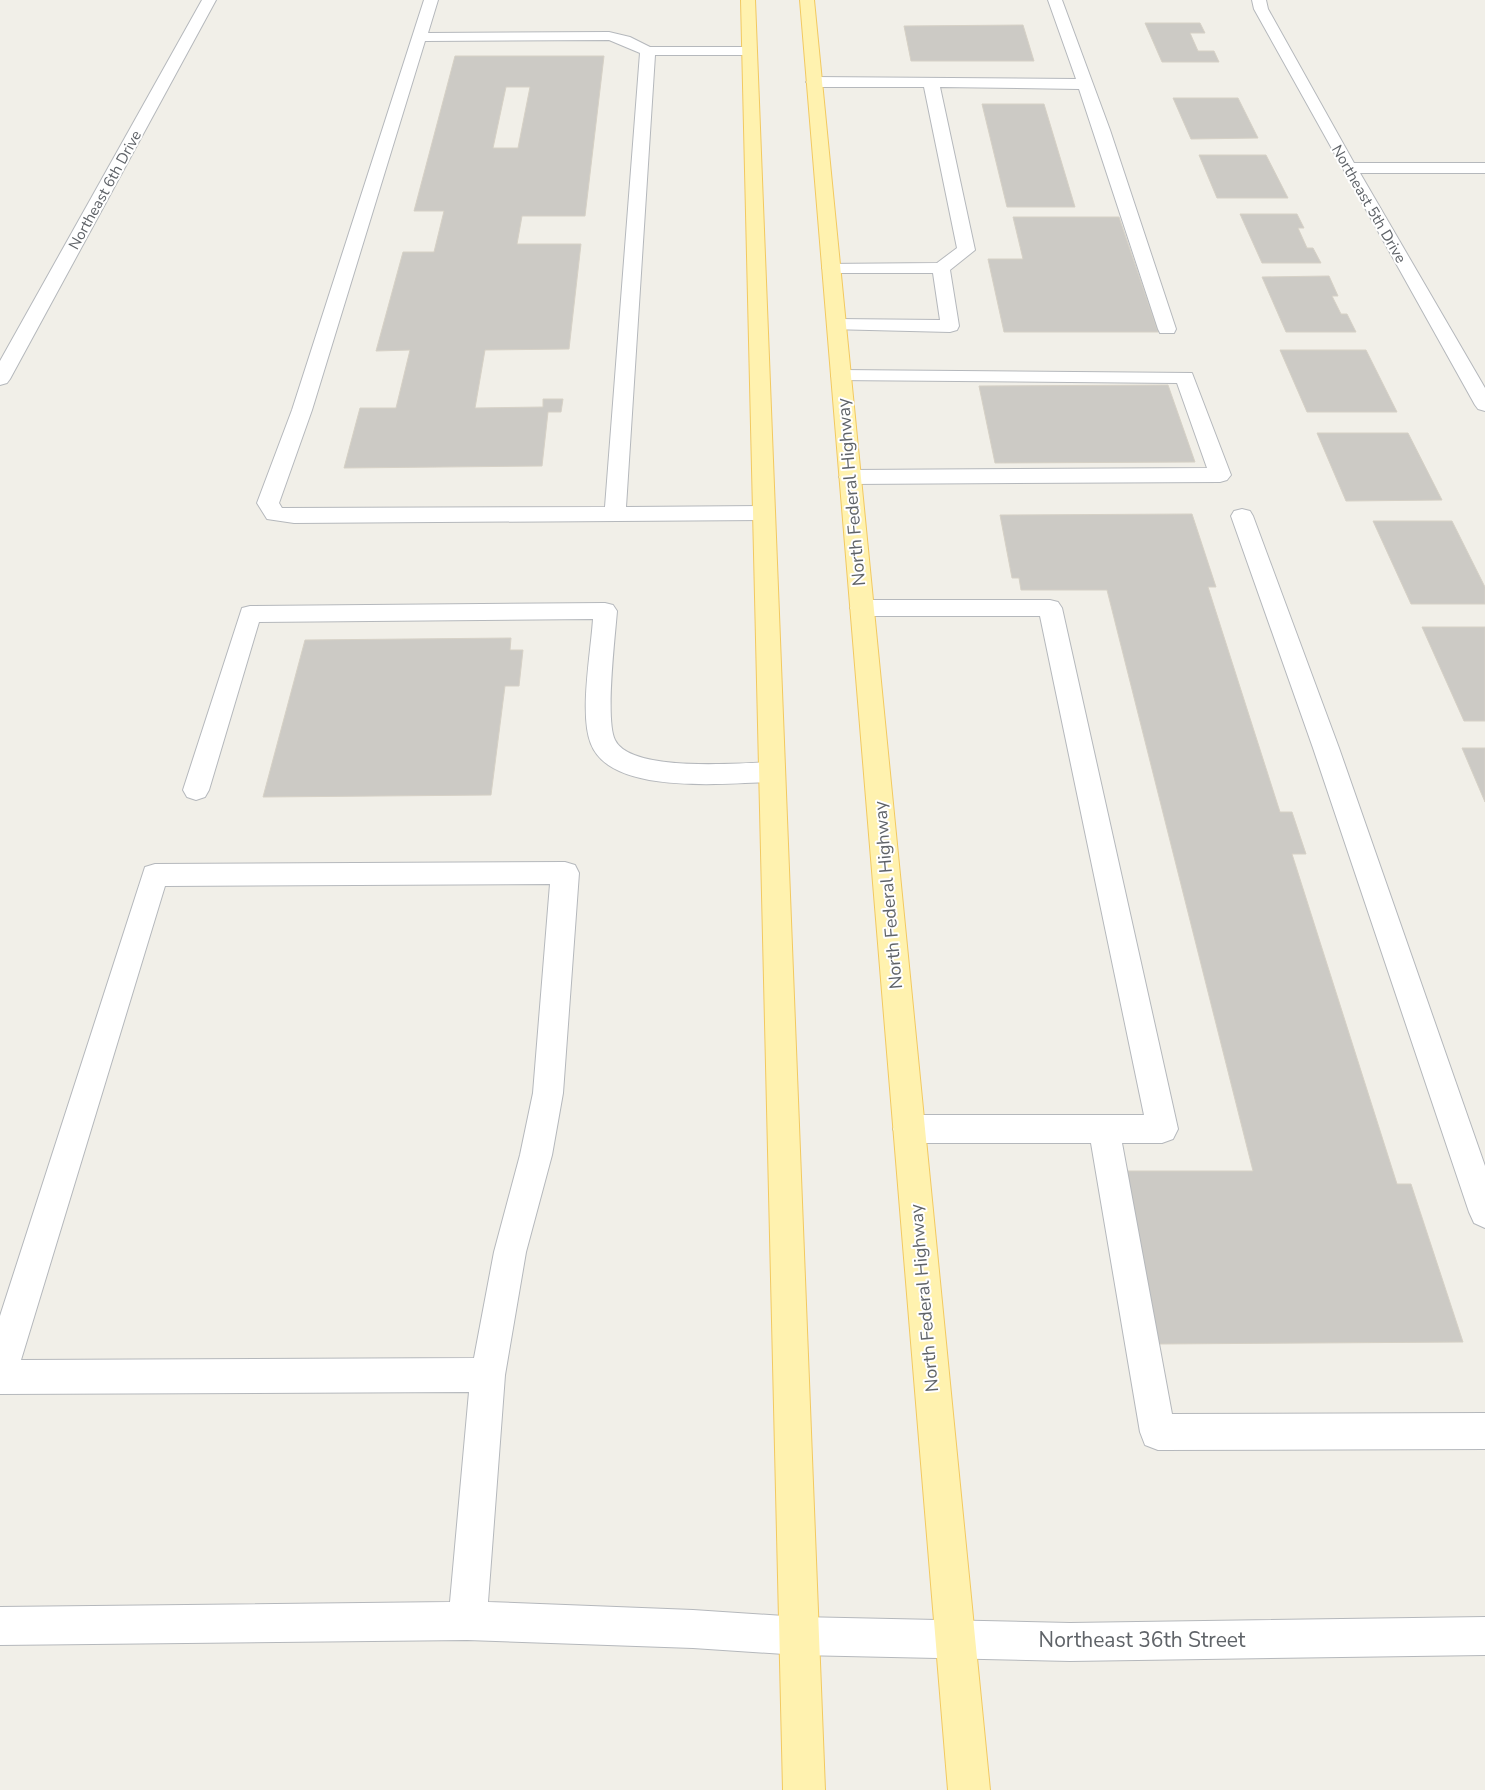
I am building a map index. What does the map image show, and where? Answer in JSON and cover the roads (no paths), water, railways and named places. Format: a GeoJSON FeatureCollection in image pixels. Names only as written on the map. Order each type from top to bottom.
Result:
{"type":"FeatureCollection","features":[{"type":"Feature","properties":{"kind":"main road"},"geometry":{"type":"LineString","coordinates":[[748,0],[804,1790]]}},
{"type":"Feature","properties":{"kind":"main road","name":"North Federal Highway"},"geometry":{"type":"LineString","coordinates":[[806,0],[969,1790]]}},
{"type":"Feature","properties":{"kind":"street","name":"Northeast 6th Drive"},"geometry":{"type":"LineString","coordinates":[[0,379],[209,0]]}},
{"type":"Feature","properties":{"kind":"street"},"geometry":{"type":"LineString","coordinates":[[431,0],[302,410],[268,503],[275,514],[294,516],[764,513]]}},
{"type":"Feature","properties":{"kind":"street"},"geometry":{"type":"LineString","coordinates":[[1055,0],[1167,329]]}},
{"type":"Feature","properties":{"kind":"street","name":"Northeast 5th Drive"},"geometry":{"type":"LineString","coordinates":[[1259,0],[1261,8],[1349,168],[1485,405]]}},
{"type":"Feature","properties":{"kind":"street"},"geometry":{"type":"LineString","coordinates":[[420,37],[609,36],[648,51],[750,51]]}},
{"type":"Feature","properties":{"kind":"street"},"geometry":{"type":"LineString","coordinates":[[614,514],[648,51]]}},
{"type":"Feature","properties":{"kind":"street"},"geometry":{"type":"LineString","coordinates":[[814,82],[1085,84]]}},
{"type":"Feature","properties":{"kind":"street"},"geometry":{"type":"LineString","coordinates":[[831,268],[940,268],[966,250],[931,83]]}},
{"type":"Feature","properties":{"kind":"street"},"geometry":{"type":"LineString","coordinates":[[1349,168],[1485,168]]}},
{"type":"Feature","properties":{"kind":"street"},"geometry":{"type":"LineString","coordinates":[[836,325],[950,326],[940,268]]}},
{"type":"Feature","properties":{"kind":"street"},"geometry":{"type":"LineString","coordinates":[[841,376],[1185,377],[1220,475],[850,477]]}},
{"type":"Feature","properties":{"kind":"street"},"geometry":{"type":"LineString","coordinates":[[1242,516],[1326,748],[1485,1212]]}},
{"type":"Feature","properties":{"kind":"street"},"geometry":{"type":"LineString","coordinates":[[862,608],[1050,608],[1162,1129],[909,1129]]}},
{"type":"Feature","properties":{"kind":"street"},"geometry":{"type":"LineString","coordinates":[[196,790],[250,614],[605,611],[599,724],[603,744],[614,757],[631,766],[658,771],[772,772]]}},
{"type":"Feature","properties":{"kind":"street"},"geometry":{"type":"LineString","coordinates":[[0,1370],[155,876],[566,873],[548,1093],[536,1155],[510,1252],[488,1375],[466,1621]]}},
{"type":"Feature","properties":{"kind":"street"},"geometry":{"type":"LineString","coordinates":[[1104,1129],[1158,1432],[1485,1431]]}},
{"type":"Feature","properties":{"kind":"street"},"geometry":{"type":"LineString","coordinates":[[0,1377],[488,1375]]}},
{"type":"Feature","properties":{"kind":"street","name":"Northeast 36th Street"},"geometry":{"type":"LineString","coordinates":[[0,1626],[466,1621],[694,1628],[799,1636],[1070,1642],[1485,1636]]}}]}
